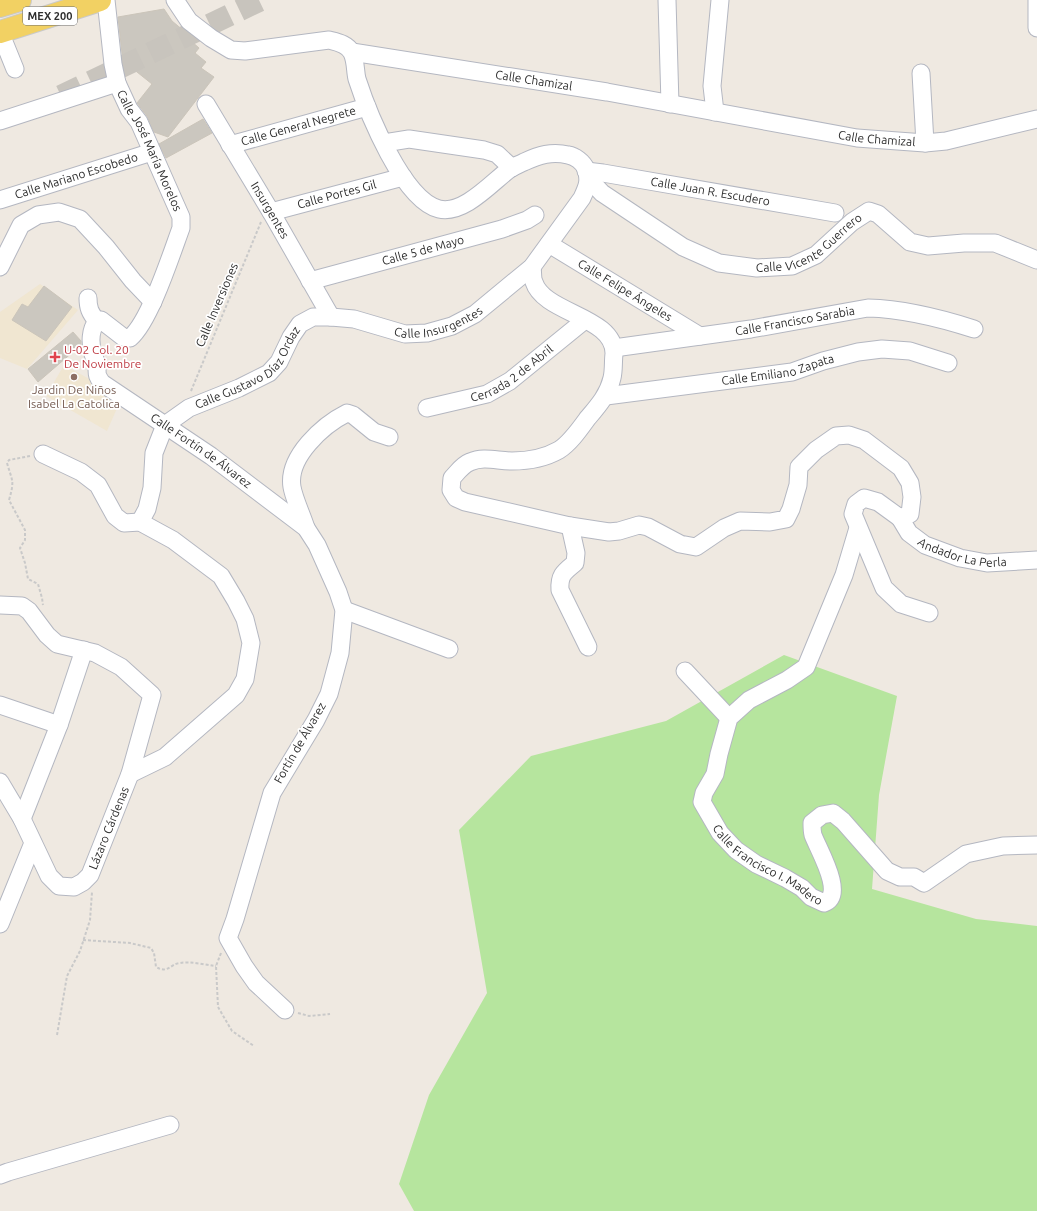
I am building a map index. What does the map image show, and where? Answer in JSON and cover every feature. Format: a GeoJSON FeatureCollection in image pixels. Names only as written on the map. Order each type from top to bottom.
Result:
{"type":"FeatureCollection","features":[{"type":"Feature","properties":{"kind":"main road","name":"MEX 200"},"geometry":{"type":"LineString","coordinates":[[0,6],[20,0]]}},
{"type":"Feature","properties":{"kind":"main road","name":"MEX 200"},"geometry":{"type":"LineString","coordinates":[[0,32],[100,0]]}},
{"type":"Feature","properties":{"kind":"street","name":"Calle José María Morelos"},"geometry":{"type":"LineString","coordinates":[[97,321],[101,320],[123,337],[130,338],[136,333],[153,302],[181,228],[181,218],[139,122],[129,109],[117,83],[113,64],[106,0]]}},
{"type":"Feature","properties":{"kind":"street"},"geometry":{"type":"LineString","coordinates":[[174,0],[189,21],[211,38],[231,50],[245,51],[329,40],[342,44],[352,52],[357,77],[367,107],[391,158],[415,192],[428,203],[440,209],[453,209],[463,206],[512,168],[542,154],[559,152],[573,156],[584,166],[588,175]]}},
{"type":"Feature","properties":{"kind":"street"},"geometry":{"type":"LineString","coordinates":[[667,0],[670,104]]}},
{"type":"Feature","properties":{"kind":"street"},"geometry":{"type":"LineString","coordinates":[[715,112],[712,86],[720,0]]}},
{"type":"Feature","properties":{"kind":"street"},"geometry":{"type":"LineString","coordinates":[[1037,0],[1037,28]]}},
{"type":"Feature","properties":{"kind":"street"},"geometry":{"type":"LineString","coordinates":[[0,32],[14,69]]}},
{"type":"Feature","properties":{"kind":"street","name":"Calle Chamizal"},"geometry":{"type":"LineString","coordinates":[[352,52],[670,104],[857,138],[925,143],[946,141],[1037,118]]}},
{"type":"Feature","properties":{"kind":"street"},"geometry":{"type":"LineString","coordinates":[[921,72],[925,143]]}},
{"type":"Feature","properties":{"kind":"street"},"geometry":{"type":"LineString","coordinates":[[0,121],[117,83]]}},
{"type":"Feature","properties":{"kind":"street","name":"Insurgentes"},"geometry":{"type":"LineString","coordinates":[[206,104],[271,212],[331,317]]}},
{"type":"Feature","properties":{"kind":"street","name":"Calle General Negrete"},"geometry":{"type":"LineString","coordinates":[[230,145],[367,107]]}},
{"type":"Feature","properties":{"kind":"street"},"geometry":{"type":"LineString","coordinates":[[384,143],[409,139],[484,150],[497,154],[512,168]]}},
{"type":"Feature","properties":{"kind":"street","name":"Calle Mariano Escobedo"},"geometry":{"type":"LineString","coordinates":[[0,200],[152,152]]}},
{"type":"Feature","properties":{"kind":"street","name":"Calle Juan R. Escudero"},"geometry":{"type":"LineString","coordinates":[[588,175],[835,213]]}},
{"type":"Feature","properties":{"kind":"street","name":"Calle Insurgentes"},"geometry":{"type":"LineString","coordinates":[[331,317],[354,319],[405,334],[426,333],[452,326],[475,314],[532,267],[582,198],[588,186],[588,175]]}},
{"type":"Feature","properties":{"kind":"street","name":"Calle Vicente Guerrero"},"geometry":{"type":"LineString","coordinates":[[588,175],[602,193],[683,247],[719,262],[757,268],[792,266],[816,255],[852,222],[869,211],[878,214],[910,242],[928,246],[964,243],[995,243],[1037,260]]}},
{"type":"Feature","properties":{"kind":"street","name":"Calle Portes Gil"},"geometry":{"type":"LineString","coordinates":[[271,212],[403,177]]}},
{"type":"Feature","properties":{"kind":"street"},"geometry":{"type":"LineString","coordinates":[[0,267],[21,225],[38,215],[59,212],[80,219],[106,247],[133,282],[153,302]]}},
{"type":"Feature","properties":{"kind":"street","name":"Calle 5 de Mayo"},"geometry":{"type":"LineString","coordinates":[[310,282],[502,229],[527,220],[535,215]]}},
{"type":"Feature","properties":{"kind":"street","name":"Calle Felipe Ángeles"},"geometry":{"type":"LineString","coordinates":[[549,244],[700,336]]}},
{"type":"Feature","properties":{"kind":"street"},"geometry":{"type":"LineString","coordinates":[[532,267],[534,282],[540,292],[548,299],[599,327],[609,335],[614,348],[613,377],[606,396],[571,440],[560,450],[548,456],[531,459],[511,461],[482,458],[469,462],[452,478],[451,490],[456,498],[465,502],[570,526],[609,532],[619,531],[639,525],[648,527],[680,544],[696,547],[724,528],[740,521],[770,522],[786,519],[791,509],[798,485],[799,467],[816,450],[836,436],[849,435],[864,440],[901,468],[910,483],[912,498],[910,514],[900,518],[878,502],[864,498],[856,504],[853,514],[884,588],[900,604],[929,613]]}},
{"type":"Feature","properties":{"kind":"street"},"geometry":{"type":"LineString","coordinates":[[88,298],[88,306],[92,315],[97,321]]}},
{"type":"Feature","properties":{"kind":"street","name":"Calle Francisco Sarabia"},"geometry":{"type":"LineString","coordinates":[[614,348],[751,329],[868,308],[884,308],[947,320],[974,330]]}},
{"type":"Feature","properties":{"kind":"street","name":"Calle Gustavo Díaz Ordaz"},"geometry":{"type":"LineString","coordinates":[[165,425],[188,408],[239,388],[268,373],[279,362],[291,337],[300,324],[313,317],[331,317]]}},
{"type":"Feature","properties":{"kind":"street","name":"Cerrada 2 de Abril"},"geometry":{"type":"LineString","coordinates":[[428,408],[487,394],[510,381],[586,320]]}},
{"type":"Feature","properties":{"kind":"street","name":"Calle Fortín de Álvarez"},"geometry":{"type":"LineString","coordinates":[[97,321],[94,325],[91,342],[96,363],[96,376],[102,383],[211,456],[306,528]]}},
{"type":"Feature","properties":{"kind":"street","name":"Calle Emiliano Zapata"},"geometry":{"type":"LineString","coordinates":[[606,396],[792,372],[858,352],[876,350],[910,351],[948,363]]}},
{"type":"Feature","properties":{"kind":"street"},"geometry":{"type":"LineString","coordinates":[[306,528],[292,487],[292,469],[303,449],[326,425],[347,413],[353,414],[374,432],[389,437]]}},
{"type":"Feature","properties":{"kind":"street"},"geometry":{"type":"LineString","coordinates":[[140,522],[147,509],[152,488],[154,453],[165,425]]}},
{"type":"Feature","properties":{"kind":"street"},"geometry":{"type":"LineString","coordinates":[[43,454],[81,472],[98,485],[115,516],[124,523],[140,522],[173,540],[221,576],[245,619],[251,643],[245,679],[236,694],[165,757],[130,774]]}},
{"type":"Feature","properties":{"kind":"street","name":"Andador La Perla"},"geometry":{"type":"LineString","coordinates":[[900,518],[909,533],[926,546],[960,558],[987,563],[1037,560]]}},
{"type":"Feature","properties":{"kind":"street"},"geometry":{"type":"LineString","coordinates":[[570,526],[576,553],[575,563],[559,580],[560,590],[588,647]]}},
{"type":"Feature","properties":{"kind":"street","name":"Fortín de Álvarez"},"geometry":{"type":"LineString","coordinates":[[228,938],[236,919],[272,793],[316,720],[329,694],[340,653],[344,610],[336,586],[317,545],[306,528]]}},
{"type":"Feature","properties":{"kind":"street"},"geometry":{"type":"LineString","coordinates":[[685,671],[729,718],[749,700],[787,680],[806,667],[844,575],[858,528]]}},
{"type":"Feature","properties":{"kind":"street"},"geometry":{"type":"LineString","coordinates":[[0,605],[22,606],[29,611],[47,635],[57,644],[84,650],[59,725],[22,819]]}},
{"type":"Feature","properties":{"kind":"street"},"geometry":{"type":"LineString","coordinates":[[344,610],[449,649]]}},
{"type":"Feature","properties":{"kind":"street","name":"Lázaro Cárdenas"},"geometry":{"type":"LineString","coordinates":[[0,782],[22,819],[49,876],[59,886],[74,887],[83,882],[90,875],[130,774],[152,695],[121,667],[95,653],[84,650]]}},
{"type":"Feature","properties":{"kind":"street"},"geometry":{"type":"LineString","coordinates":[[0,705],[59,725]]}},
{"type":"Feature","properties":{"kind":"street","name":"Calle Francisco I. Madero"},"geometry":{"type":"LineString","coordinates":[[729,718],[719,754],[716,774],[704,793],[702,802],[720,833],[736,850],[756,864],[785,878],[817,901],[824,903],[828,902],[832,896],[833,889],[821,852],[813,835],[812,823],[822,814],[833,813],[843,821],[887,871],[900,877],[914,877],[924,883],[966,854],[1003,846],[1037,845]]}},
{"type":"Feature","properties":{"kind":"street"},"geometry":{"type":"LineString","coordinates":[[0,924],[33,843]]}},
{"type":"Feature","properties":{"kind":"street"},"geometry":{"type":"LineString","coordinates":[[228,938],[244,966],[256,983],[285,1010]]}},
{"type":"Feature","properties":{"kind":"street"},"geometry":{"type":"LineString","coordinates":[[0,1176],[8,1172],[170,1125]]}},
{"type":"Feature","properties":{"kind":"path","name":"Calle Inversiones"},"geometry":{"type":"LineString","coordinates":[[188,408],[189,396],[264,216],[271,212]]}},
{"type":"Feature","properties":{"kind":"path"},"geometry":{"type":"LineString","coordinates":[[29,611],[41,613],[43,609],[42,598],[38,584],[28,579],[20,548],[24,540],[25,530],[9,500],[13,486],[7,463],[10,460],[43,454]]}},
{"type":"Feature","properties":{"kind":"path"},"geometry":{"type":"LineString","coordinates":[[57,1035],[67,976],[80,951],[90,920],[92,894],[90,875]]}},
{"type":"Feature","properties":{"kind":"path"},"geometry":{"type":"LineString","coordinates":[[228,938],[216,966],[218,1007],[232,1032],[254,1046]]}},
{"type":"Feature","properties":{"kind":"path"},"geometry":{"type":"LineString","coordinates":[[84,940],[130,943],[151,948],[154,953],[156,967],[160,970],[168,969],[174,964],[181,963],[216,966]]}},
{"type":"Feature","properties":{"kind":"path"},"geometry":{"type":"LineString","coordinates":[[285,1010],[309,1016],[330,1014]]}},
{"type":"Feature","properties":{"kind":"shaded area"},"geometry":{"type":"Polygon","coordinates":[[[40,284],[78,310],[27,369],[0,358],[0,312],[40,284]]]}},
{"type":"Feature","properties":{"kind":"shaded area"},"geometry":{"type":"Polygon","coordinates":[[[64,365],[122,397],[107,431],[46,396],[64,365]]]}},
{"type":"Feature","properties":{"kind":"green space"},"geometry":{"type":"Polygon","coordinates":[[[784,655],[897,696],[879,795],[872,889],[976,919],[1037,926],[1037,1211],[414,1211],[399,1184],[429,1095],[487,993],[459,830],[531,756],[666,721],[784,655]]]}},
{"type":"Feature","properties":{"kind":"building"},"geometry":{"type":"Polygon","coordinates":[[[164,9],[172,21],[184,31],[182,33],[199,48],[195,53],[206,62],[201,68],[214,77],[168,137],[154,132],[147,116],[137,103],[152,84],[132,68],[126,76],[118,17],[164,9]]]}},
{"type":"Feature","properties":{"kind":"building"},"geometry":{"type":"Polygon","coordinates":[[[203,119],[212,133],[166,158],[159,144],[203,119]]]}},
{"type":"Feature","properties":{"kind":"building"},"geometry":{"type":"Polygon","coordinates":[[[44,286],[72,307],[46,341],[12,320],[22,304],[28,307],[44,286]]]}},
{"type":"Feature","properties":{"kind":"building","name":"U-02 Col. 20 De Noviembre"},"geometry":{"type":"Polygon","coordinates":[[[73,332],[81,341],[81,345],[38,382],[28,369],[73,332]]]}},
{"type":"Feature","properties":{"kind":"tunnel"},"geometry":{"type":"LineString","coordinates":[[61,96],[261,0]]}},
{"type":"Feature","properties":{"kind":"place","name":"U-02 Col. 20 De Noviembre"},"geometry":{"type":"Point","coordinates":[55,357]}},
{"type":"Feature","properties":{"kind":"place","name":"Jardin De Niños Isabel La Catolica"},"geometry":{"type":"Point","coordinates":[74,377]}}]}
